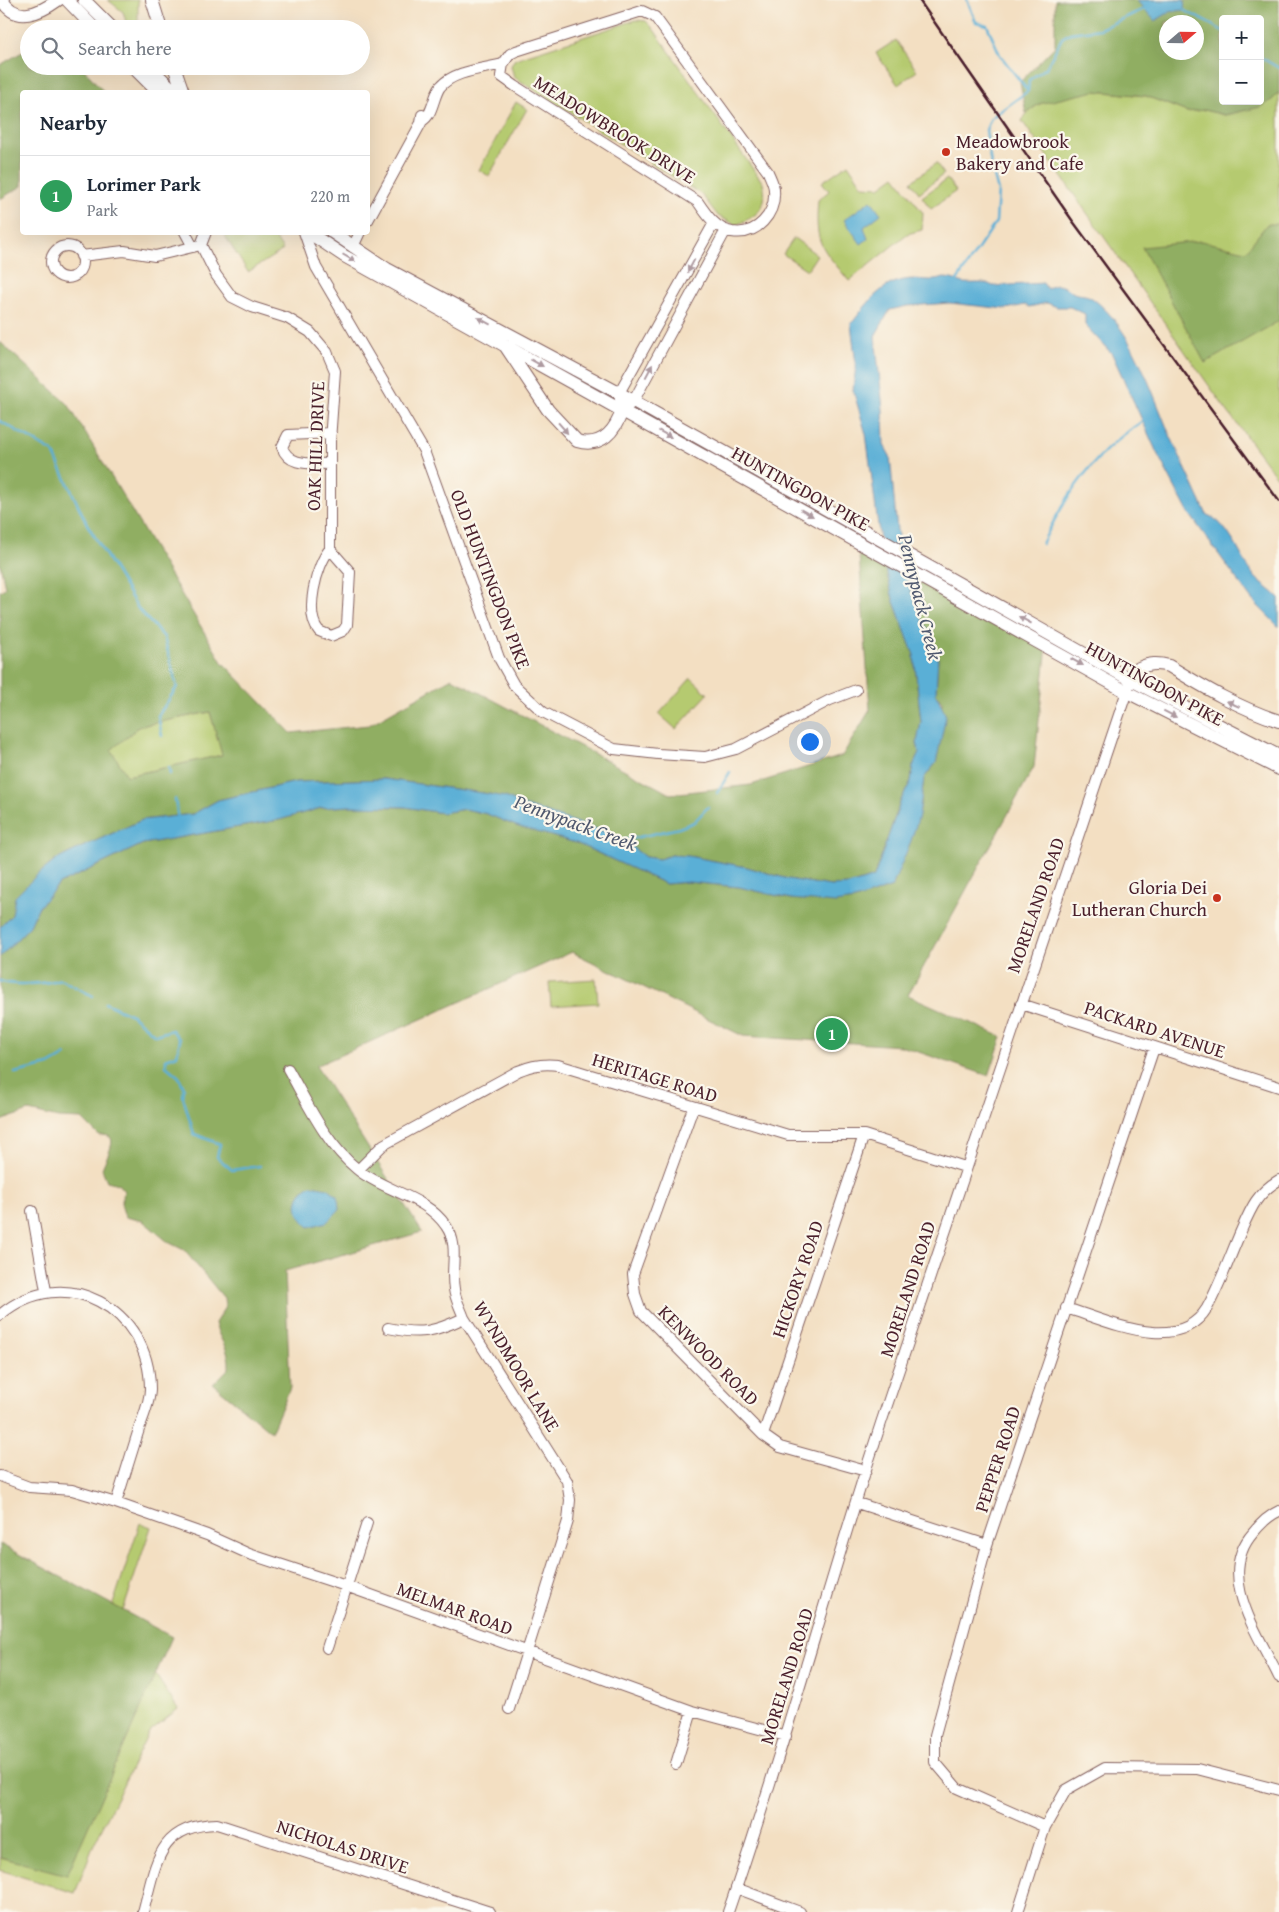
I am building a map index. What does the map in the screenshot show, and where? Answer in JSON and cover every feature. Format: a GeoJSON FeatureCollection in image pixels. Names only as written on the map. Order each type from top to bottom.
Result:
{"type":"FeatureCollection","features":[{"type":"Feature","properties":{"kind":"main road"},"geometry":{"type":"LineString","coordinates":[[2,0],[12,11],[31,15],[44,10],[58,0]]}},
{"type":"Feature","properties":{"kind":"main road"},"geometry":{"type":"LineString","coordinates":[[67,0],[86,20]]}},
{"type":"Feature","properties":{"kind":"main road"},"geometry":{"type":"LineString","coordinates":[[84,0],[104,20]]}},
{"type":"Feature","properties":{"kind":"main road"},"geometry":{"type":"LineString","coordinates":[[152,0],[158,20]]}},
{"type":"Feature","properties":{"kind":"main road"},"geometry":{"type":"LineString","coordinates":[[141,75],[156,90]]}},
{"type":"Feature","properties":{"kind":"main road"},"geometry":{"type":"LineString","coordinates":[[158,75],[173,90]]}},
{"type":"Feature","properties":{"kind":"main road"},"geometry":{"type":"LineString","coordinates":[[177,75],[182,90]]}},
{"type":"Feature","properties":{"kind":"main road","name":"HUNTINGDON PIKE"},"geometry":{"type":"LineString","coordinates":[[311,235],[344,256],[1098,674],[1129,686],[1279,756]]}},
{"type":"Feature","properties":{"kind":"main road","name":"HUNTINGDON PIKE"},"geometry":{"type":"LineString","coordinates":[[336,235],[387,269],[619,394],[1068,644],[1110,668],[1129,686],[1279,770]]}},
{"type":"Feature","properties":{"kind":"main road"},"geometry":{"type":"LineString","coordinates":[[505,345],[526,380],[574,439],[588,443],[608,436],[613,431],[622,411]]}},
{"type":"Feature","properties":{"kind":"main road"},"geometry":{"type":"LineString","coordinates":[[1129,686],[1139,668],[1154,663],[1161,664],[1169,666],[1221,698],[1248,711],[1279,721]]}},
{"type":"Feature","properties":{"kind":"street","name":"MEADOWBROOK DRIVE"},"geometry":{"type":"LineString","coordinates":[[642,11],[655,17],[768,172],[774,189],[772,207],[767,218],[756,228],[744,232],[726,230],[714,223],[698,202],[501,76],[503,64],[510,54],[630,13],[642,11]]}},
{"type":"Feature","properties":{"kind":"street","name":"MEADOWBROOK DRIVE"},"geometry":{"type":"LineString","coordinates":[[370,216],[422,121],[426,119],[440,87],[451,77],[503,64]]}},
{"type":"Feature","properties":{"kind":"street"},"geometry":{"type":"LineString","coordinates":[[714,223],[619,394],[622,411],[633,402],[726,230]]}},
{"type":"Feature","properties":{"kind":"street","name":"OAK HILL DRIVE"},"geometry":{"type":"LineString","coordinates":[[188,235],[232,297],[252,307],[287,318],[310,332],[327,352],[335,371],[330,464],[330,549],[314,579],[314,619],[319,631],[331,636],[343,631],[347,625],[351,578],[347,568],[330,549]]}},
{"type":"Feature","properties":{"kind":"street"},"geometry":{"type":"LineString","coordinates":[[81,256],[124,251],[155,256],[197,246],[204,235]]}},
{"type":"Feature","properties":{"kind":"street","name":"OLD HUNTINGDON PIKE"},"geometry":{"type":"LineString","coordinates":[[307,235],[316,267],[424,451],[499,658],[514,685],[543,712],[614,749],[705,757],[736,749],[830,700],[856,690]]}},
{"type":"Feature","properties":{"kind":"street"},"geometry":{"type":"LineString","coordinates":[[352,247],[358,235]]}},
{"type":"Feature","properties":{"kind":"street"},"geometry":{"type":"LineString","coordinates":[[330,464],[290,460],[285,455],[282,447],[288,434],[331,433]]}},
{"type":"Feature","properties":{"kind":"street","name":"MORELAND ROAD"},"geometry":{"type":"LineString","coordinates":[[728,1912],[786,1736],[866,1471],[965,1167],[1129,686]]}},
{"type":"Feature","properties":{"kind":"street","name":"PACKARD AVENUE"},"geometry":{"type":"LineString","coordinates":[[1021,1004],[1279,1087]]}},
{"type":"Feature","properties":{"kind":"street","name":"PEPPER ROAD"},"geometry":{"type":"LineString","coordinates":[[1045,1827],[957,1788],[935,1762],[935,1735],[987,1545],[1154,1048]]}},
{"type":"Feature","properties":{"kind":"street","name":"HERITAGE ROAD"},"geometry":{"type":"LineString","coordinates":[[358,1170],[383,1145],[531,1065],[558,1065],[693,1108],[788,1135],[864,1135],[965,1167]]}},
{"type":"Feature","properties":{"kind":"street","name":"WYNDMOOR LANE"},"geometry":{"type":"LineString","coordinates":[[288,1069],[332,1144],[358,1170],[426,1207],[446,1225],[453,1239],[455,1256],[454,1289],[464,1318],[567,1481],[570,1500],[568,1521],[509,1709]]}},
{"type":"Feature","properties":{"kind":"street","name":"KENWOOD ROAD"},"geometry":{"type":"LineString","coordinates":[[693,1108],[633,1274],[634,1294],[641,1311],[763,1435],[780,1447],[866,1471]]}},
{"type":"Feature","properties":{"kind":"street","name":"HICKORY ROAD"},"geometry":{"type":"LineString","coordinates":[[763,1435],[864,1135]]}},
{"type":"Feature","properties":{"kind":"street"},"geometry":{"type":"LineString","coordinates":[[1066,1308],[1147,1332],[1166,1333],[1189,1326],[1206,1308],[1254,1203],[1265,1188],[1279,1180]]}},
{"type":"Feature","properties":{"kind":"street"},"geometry":{"type":"LineString","coordinates":[[32,1211],[46,1291]]}},
{"type":"Feature","properties":{"kind":"street"},"geometry":{"type":"LineString","coordinates":[[0,1315],[46,1291],[74,1293],[101,1302],[130,1324],[146,1354],[150,1392],[116,1503]]}},
{"type":"Feature","properties":{"kind":"street"},"geometry":{"type":"LineString","coordinates":[[388,1328],[414,1333],[438,1330],[464,1318]]}},
{"type":"Feature","properties":{"kind":"street","name":"MELMAR ROAD"},"geometry":{"type":"LineString","coordinates":[[0,1476],[29,1487],[72,1490],[116,1503],[207,1535],[249,1554],[346,1586],[527,1653],[692,1711],[786,1736]]}},
{"type":"Feature","properties":{"kind":"street"},"geometry":{"type":"LineString","coordinates":[[857,1503],[987,1545]]}},
{"type":"Feature","properties":{"kind":"street"},"geometry":{"type":"LineString","coordinates":[[1279,1510],[1267,1517],[1245,1541],[1236,1568],[1241,1598],[1279,1677]]}},
{"type":"Feature","properties":{"kind":"street"},"geometry":{"type":"LineString","coordinates":[[327,1648],[367,1523]]}},
{"type":"Feature","properties":{"kind":"street"},"geometry":{"type":"LineString","coordinates":[[676,1764],[692,1711]]}},
{"type":"Feature","properties":{"kind":"street"},"geometry":{"type":"LineString","coordinates":[[1018,1912],[1045,1827],[1066,1790],[1105,1768],[1197,1769],[1279,1790]]}},
{"type":"Feature","properties":{"kind":"street","name":"NICHOLAS DRIVE"},"geometry":{"type":"LineString","coordinates":[[142,1912],[160,1854],[169,1840],[184,1830],[200,1824],[217,1824],[490,1912]]}},
{"type":"Feature","properties":{"kind":"street"},"geometry":{"type":"LineString","coordinates":[[736,1888],[800,1912]]}},
{"type":"Feature","properties":{"kind":"green space"},"geometry":{"type":"Polygon","coordinates":[[[108,0],[138,0],[138,20],[125,20],[123,12],[108,0]]]}},
{"type":"Feature","properties":{"kind":"green space"},"geometry":{"type":"Polygon","coordinates":[[[1055,0],[1279,0],[1279,92],[1272,100],[1264,105],[1264,15],[1219,15],[1219,105],[1263,105],[1260,107],[1225,115],[1204,110],[1187,112],[1146,96],[1095,91],[1039,104],[1026,113],[1020,82],[1055,46],[1055,0]]]}},
{"type":"Feature","properties":{"kind":"green space"},"geometry":{"type":"Polygon","coordinates":[[[636,20],[646,21],[652,27],[763,183],[763,205],[750,218],[736,225],[718,216],[702,195],[514,77],[511,66],[514,60],[518,58],[636,20]]]}},
{"type":"Feature","properties":{"kind":"green space"},"geometry":{"type":"Polygon","coordinates":[[[896,40],[917,71],[898,85],[876,53],[896,40]]]}},
{"type":"Feature","properties":{"kind":"green space"},"geometry":{"type":"Polygon","coordinates":[[[20,53],[20,75],[89,75],[102,90],[20,90],[20,187],[0,199],[0,65],[20,53]]]}},
{"type":"Feature","properties":{"kind":"green space"},"geometry":{"type":"Polygon","coordinates":[[[1095,91],[1146,96],[1187,112],[1204,110],[1225,115],[1256,105],[1264,105],[1264,103],[1272,100],[1279,92],[1279,480],[1222,404],[1022,121],[1027,113],[1035,107],[1054,98],[1095,91]]]}},
{"type":"Feature","properties":{"kind":"green space"},"geometry":{"type":"Polygon","coordinates":[[[516,102],[527,109],[489,176],[479,170],[516,102]]]}},
{"type":"Feature","properties":{"kind":"green space"},"geometry":{"type":"Polygon","coordinates":[[[936,163],[944,174],[919,193],[911,182],[936,163]]]}},
{"type":"Feature","properties":{"kind":"green space"},"geometry":{"type":"Polygon","coordinates":[[[848,164],[863,186],[880,187],[895,176],[923,213],[922,230],[907,234],[849,281],[826,253],[817,227],[818,200],[829,191],[822,182],[848,164]]]}},
{"type":"Feature","properties":{"kind":"green space"},"geometry":{"type":"Polygon","coordinates":[[[947,179],[956,191],[931,209],[922,197],[947,179]]]}},
{"type":"Feature","properties":{"kind":"green space"},"geometry":{"type":"Polygon","coordinates":[[[1267,224],[1279,224],[1279,321],[1205,363],[1142,247],[1201,241],[1246,251],[1267,224]]]}},
{"type":"Feature","properties":{"kind":"green space"},"geometry":{"type":"Polygon","coordinates":[[[273,235],[283,250],[248,272],[225,236],[273,235]]]}},
{"type":"Feature","properties":{"kind":"green space"},"geometry":{"type":"Polygon","coordinates":[[[794,238],[817,255],[807,270],[783,254],[794,238]]]}},
{"type":"Feature","properties":{"kind":"green space"},"geometry":{"type":"Polygon","coordinates":[[[0,342],[68,404],[222,662],[291,733],[369,725],[452,678],[670,794],[751,785],[842,756],[870,710],[858,541],[883,555],[893,599],[914,655],[921,722],[917,742],[919,753],[913,766],[911,781],[901,800],[874,877],[849,885],[831,886],[788,879],[747,867],[688,856],[672,855],[659,859],[645,857],[618,836],[523,805],[505,797],[384,779],[296,782],[218,800],[193,814],[142,820],[80,848],[56,860],[36,876],[16,897],[12,915],[0,927],[0,591],[5,588],[0,563],[0,342]],[[210,712],[140,726],[111,750],[127,776],[222,755],[210,712]]]}},
{"type":"Feature","properties":{"kind":"green space"},"geometry":{"type":"Polygon","coordinates":[[[904,567],[1047,645],[1034,767],[908,995],[1002,1037],[989,1076],[901,1046],[743,1036],[572,952],[316,1066],[422,1232],[285,1271],[290,1388],[271,1432],[213,1384],[229,1368],[228,1355],[215,1323],[225,1307],[224,1298],[184,1250],[168,1242],[143,1221],[125,1217],[121,1204],[124,1191],[118,1184],[107,1181],[102,1169],[111,1146],[112,1141],[110,1138],[99,1136],[82,1119],[58,1118],[29,1111],[0,1121],[0,957],[30,926],[38,908],[59,884],[143,844],[279,820],[321,808],[349,806],[405,807],[442,813],[465,809],[487,814],[516,826],[576,843],[666,884],[688,882],[739,887],[791,899],[855,900],[892,887],[919,816],[924,778],[936,763],[942,702],[936,693],[938,657],[931,634],[923,621],[907,582],[904,567]]]}},
{"type":"Feature","properties":{"kind":"green space"},"geometry":{"type":"Polygon","coordinates":[[[691,678],[708,694],[676,729],[659,714],[691,678]]]}},
{"type":"Feature","properties":{"kind":"green space"},"geometry":{"type":"Polygon","coordinates":[[[210,712],[223,755],[127,776],[110,750],[140,726],[210,712]]]}},
{"type":"Feature","properties":{"kind":"green space"},"geometry":{"type":"Polygon","coordinates":[[[596,979],[598,1003],[551,1006],[549,982],[596,979]]]}},
{"type":"Feature","properties":{"kind":"green space"},"geometry":{"type":"Polygon","coordinates":[[[140,1523],[151,1527],[120,1620],[178,1709],[149,1732],[94,1844],[75,1893],[0,1870],[0,1577],[109,1616],[140,1523]]]}},
{"type":"Feature","properties":{"kind":"green space"},"geometry":{"type":"Polygon","coordinates":[[[0,1544],[172,1637],[67,1875],[0,1857],[0,1544]]]}},
{"type":"Feature","properties":{"kind":"water"},"geometry":{"type":"Polygon","coordinates":[[[1136,0],[1185,0],[1184,10],[1159,15],[1159,19],[1155,21],[1136,0]]]}},
{"type":"Feature","properties":{"kind":"water"},"geometry":{"type":"Polygon","coordinates":[[[871,200],[881,214],[864,227],[868,239],[861,244],[844,220],[871,200]]]}},
{"type":"Feature","properties":{"kind":"water"},"geometry":{"type":"Polygon","coordinates":[[[944,278],[964,283],[983,283],[993,286],[1043,283],[1047,289],[1058,285],[1074,293],[1090,297],[1106,311],[1119,326],[1139,361],[1170,435],[1207,515],[1222,525],[1255,577],[1279,598],[1279,627],[1252,600],[1188,512],[1157,453],[1112,354],[1085,325],[1085,314],[1070,307],[1057,307],[1047,303],[1006,309],[950,303],[907,306],[890,310],[875,336],[883,409],[884,445],[890,456],[897,530],[907,582],[923,621],[931,634],[938,657],[936,693],[946,716],[936,763],[924,778],[919,816],[892,887],[855,900],[835,903],[791,899],[739,887],[688,882],[666,884],[576,843],[516,826],[487,814],[465,809],[442,813],[405,807],[349,806],[321,808],[279,820],[143,844],[59,884],[38,908],[30,926],[0,957],[0,927],[12,915],[15,897],[36,876],[56,860],[142,820],[193,814],[218,800],[296,782],[384,779],[483,793],[505,797],[523,805],[618,836],[645,857],[659,859],[672,855],[688,856],[747,867],[788,879],[831,886],[849,885],[874,877],[901,800],[911,781],[913,766],[919,753],[917,742],[921,722],[914,655],[893,599],[881,548],[866,434],[853,390],[856,365],[851,324],[880,291],[895,282],[909,279],[934,280],[944,278]]]}},
{"type":"Feature","properties":{"kind":"water"},"geometry":{"type":"Polygon","coordinates":[[[311,1185],[328,1188],[338,1196],[339,1210],[327,1222],[309,1227],[300,1217],[297,1205],[301,1194],[311,1185]]]}},
{"type":"Feature","properties":{"kind":"waterway"},"geometry":{"type":"LineString","coordinates":[[967,0],[976,22],[987,25],[1000,55],[1028,91]]}},
{"type":"Feature","properties":{"kind":"waterway"},"geometry":{"type":"LineString","coordinates":[[1028,91],[1029,80],[1046,68],[1062,38],[1070,33],[1100,29],[1144,9]]}},
{"type":"Feature","properties":{"kind":"waterway"},"geometry":{"type":"LineString","coordinates":[[1184,10],[1219,29]]}},
{"type":"Feature","properties":{"kind":"waterway"},"geometry":{"type":"LineString","coordinates":[[1264,59],[1279,68]]}},
{"type":"Feature","properties":{"kind":"waterway"},"geometry":{"type":"LineString","coordinates":[[956,282],[996,222],[998,191],[991,165],[986,130],[991,118],[1028,91]]}},
{"type":"Feature","properties":{"kind":"waterway"},"geometry":{"type":"LineString","coordinates":[[1042,544],[1073,491],[1098,458],[1129,431],[1147,419]]}},
{"type":"Feature","properties":{"kind":"waterway"},"geometry":{"type":"LineString","coordinates":[[0,421],[53,452],[87,524],[139,610],[164,637],[177,687],[158,716],[162,736]]}},
{"type":"Feature","properties":{"kind":"waterway"},"geometry":{"type":"LineString","coordinates":[[169,767],[170,774]]}},
{"type":"Feature","properties":{"kind":"waterway"},"geometry":{"type":"LineString","coordinates":[[717,793],[730,772]]}},
{"type":"Feature","properties":{"kind":"waterway"},"geometry":{"type":"LineString","coordinates":[[175,799],[178,820]]}},
{"type":"Feature","properties":{"kind":"waterway","name":"Pennypack Creek"},"geometry":{"type":"LineString","coordinates":[[621,841],[679,828],[694,822],[708,807]]}},
{"type":"Feature","properties":{"kind":"waterway"},"geometry":{"type":"LineString","coordinates":[[0,981],[12,984],[30,984],[60,979],[93,996]]}},
{"type":"Feature","properties":{"kind":"waterway"},"geometry":{"type":"LineString","coordinates":[[105,1003],[132,1015],[155,1035],[172,1030],[180,1040],[177,1055],[166,1059],[166,1066],[179,1077],[184,1088],[183,1097],[194,1134],[220,1144],[217,1157],[232,1170],[260,1166]]}},
{"type":"Feature","properties":{"kind":"waterway"},"geometry":{"type":"LineString","coordinates":[[15,1073],[49,1065],[66,1055]]}},
{"type":"Feature","properties":{"kind":"railway"},"geometry":{"type":"LineString","coordinates":[[919,0],[1072,220],[1279,501]]}},
{"type":"Feature","properties":{"kind":"place","name":"Meadowbrook Bakery and Cafe"},"geometry":{"type":"Point","coordinates":[946,152]}},
{"type":"Feature","properties":{"kind":"place","name":"Gloria Dei Lutheran Church"},"geometry":{"type":"Point","coordinates":[1217,898]}},
{"type":"Feature","properties":{"kind":"place","name":"Lorimer Park"},"geometry":{"type":"Point","coordinates":[832,1034]}}]}
